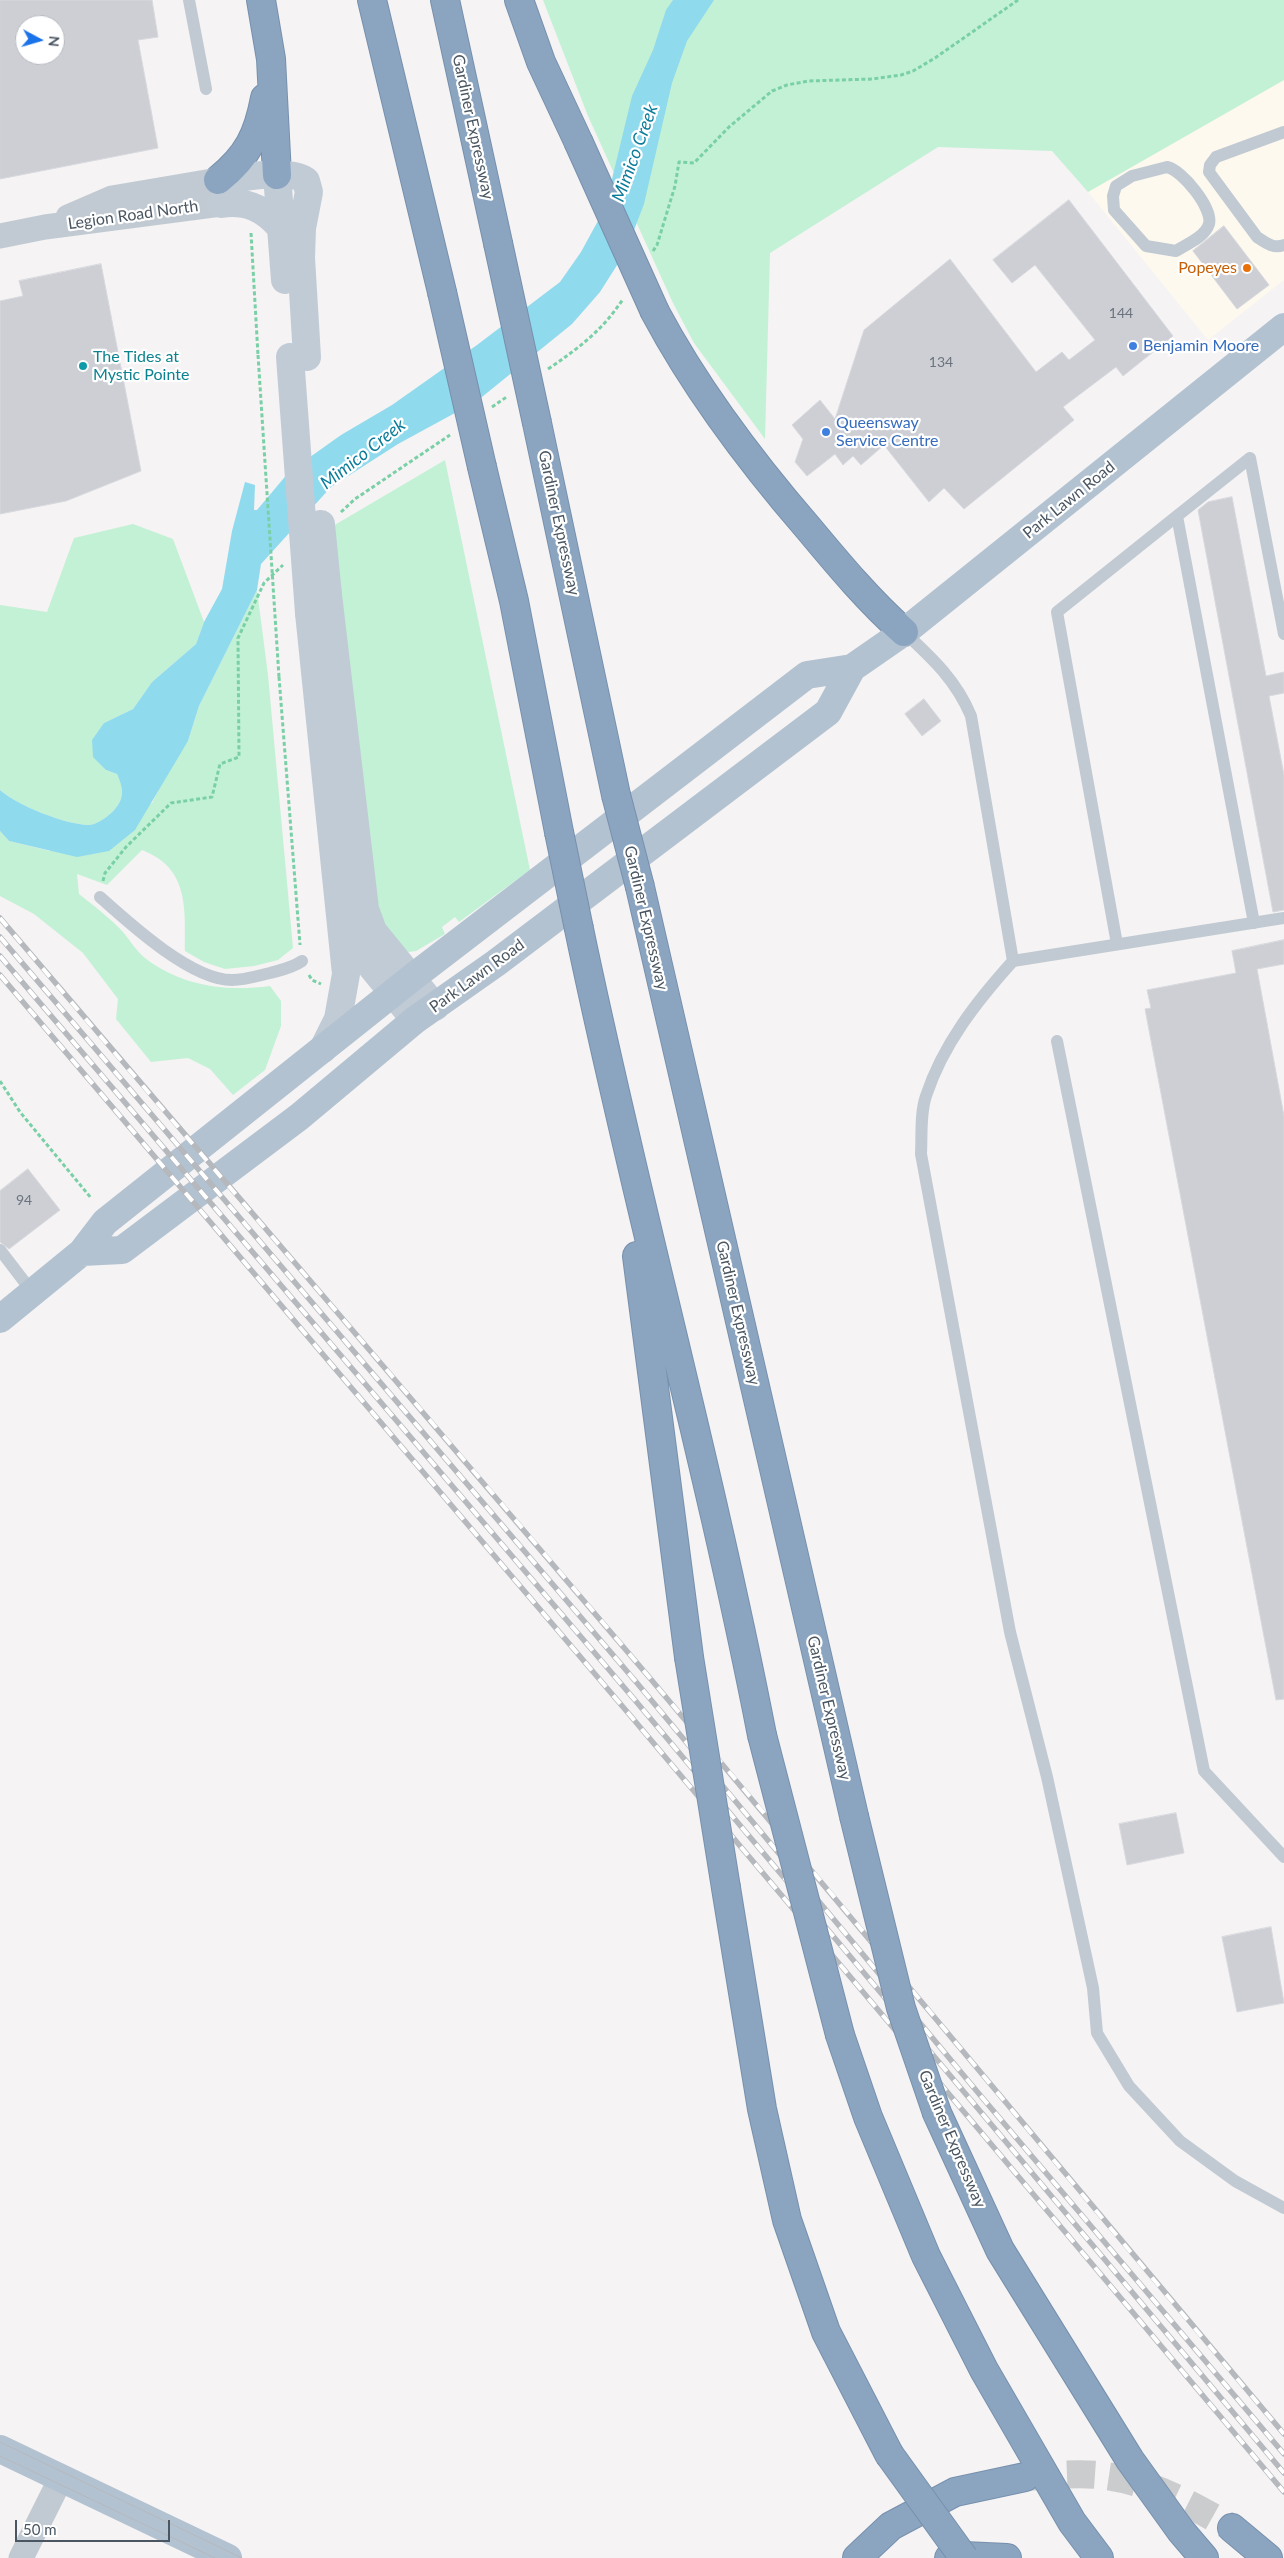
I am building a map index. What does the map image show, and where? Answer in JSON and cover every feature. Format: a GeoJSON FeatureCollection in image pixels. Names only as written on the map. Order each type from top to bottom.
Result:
{"type":"FeatureCollection","features":[{"type":"Feature","properties":{"kind":"highway"},"geometry":{"type":"LineString","coordinates":[[261,0],[271,59],[277,175]]}},
{"type":"Feature","properties":{"kind":"highway"},"geometry":{"type":"LineString","coordinates":[[372,0],[514,601],[559,832],[608,1067],[735,1597],[762,1735],[840,2035],[868,2117],[926,2256],[984,2370],[1072,2522],[1099,2558]]}},
{"type":"Feature","properties":{"kind":"highway","name":"Gardiner Expressway"},"geometry":{"type":"LineString","coordinates":[[445,0],[616,795],[640,887],[854,1816],[901,2008],[937,2113],[1000,2250],[1130,2460],[1181,2531],[1204,2558]]}},
{"type":"Feature","properties":{"kind":"highway"},"geometry":{"type":"LineString","coordinates":[[519,0],[541,62],[670,340],[748,457],[872,603],[904,632]]}},
{"type":"Feature","properties":{"kind":"highway"},"geometry":{"type":"LineString","coordinates":[[220,192],[255,136],[261,117],[271,59]]}},
{"type":"Feature","properties":{"kind":"highway"},"geometry":{"type":"LineString","coordinates":[[608,1067],[632,1217],[689,1657],[762,2109],[787,2220],[826,2332],[889,2454],[964,2558]]}},
{"type":"Feature","properties":{"kind":"highway"},"geometry":{"type":"LineString","coordinates":[[857,2558],[891,2526],[955,2492],[1024,2476]]}},
{"type":"Feature","properties":{"kind":"highway"},"geometry":{"type":"LineString","coordinates":[[1232,2528],[1268,2558]]}},
{"type":"Feature","properties":{"kind":"highway"},"geometry":{"type":"LineString","coordinates":[[949,2558],[964,2556],[1006,2558]]}},
{"type":"Feature","properties":{"kind":"main road"},"geometry":{"type":"LineString","coordinates":[[277,175],[281,228],[299,357],[365,909],[373,931],[402,985],[425,1014]]}},
{"type":"Feature","properties":{"kind":"main road"},"geometry":{"type":"LineString","coordinates":[[220,192],[277,175],[300,176],[306,181],[309,192],[302,228],[299,357],[309,613],[346,974],[338,1019],[323,1049]]}},
{"type":"Feature","properties":{"kind":"main road"},"geometry":{"type":"LineString","coordinates":[[220,192],[262,210],[281,228]]}},
{"type":"Feature","properties":{"kind":"main road","name":"Park Lawn Road"},"geometry":{"type":"LineString","coordinates":[[0,1318],[82,1252],[105,1222],[402,985],[807,675],[852,668],[904,632],[1284,328]]}},
{"type":"Feature","properties":{"kind":"main road","name":"Park Lawn Road"},"geometry":{"type":"LineString","coordinates":[[82,1252],[122,1250],[299,1117],[425,1014],[828,712],[852,668]]}},
{"type":"Feature","properties":{"kind":"main road"},"geometry":{"type":"LineString","coordinates":[[338,886],[366,960],[402,985]]}},
{"type":"Feature","properties":{"kind":"main road"},"geometry":{"type":"LineString","coordinates":[[0,2449],[60,2480],[228,2558]]}},
{"type":"Feature","properties":{"kind":"street","name":"Legion Road North"},"geometry":{"type":"LineString","coordinates":[[0,236],[45,227],[112,198],[220,192]]}},
{"type":"Feature","properties":{"kind":"street"},"geometry":{"type":"LineString","coordinates":[[21,2558],[60,2480]]}},
{"type":"Feature","properties":{"kind":"lane"},"geometry":{"type":"LineString","coordinates":[[189,0],[206,89]]}},
{"type":"Feature","properties":{"kind":"lane"},"geometry":{"type":"LineString","coordinates":[[1284,132],[1216,157],[1210,164],[1209,172],[1257,237],[1268,244],[1279,247],[1284,245]]}},
{"type":"Feature","properties":{"kind":"lane"},"geometry":{"type":"LineString","coordinates":[[1158,168],[1174,168],[1184,176],[1209,214],[1210,222],[1199,237],[1176,251],[1146,246],[1114,210],[1113,196],[1116,186],[1132,176],[1158,168]]}},
{"type":"Feature","properties":{"kind":"lane"},"geometry":{"type":"LineString","coordinates":[[1117,944],[1057,612],[1250,458],[1284,634]]}},
{"type":"Feature","properties":{"kind":"lane"},"geometry":{"type":"LineString","coordinates":[[1177,516],[1254,922]]}},
{"type":"Feature","properties":{"kind":"lane"},"geometry":{"type":"LineString","coordinates":[[904,632],[936,662],[962,695],[971,716],[1013,961]]}},
{"type":"Feature","properties":{"kind":"lane"},"geometry":{"type":"LineString","coordinates":[[100,897],[143,935],[186,964],[211,975],[230,980],[252,978],[294,966],[302,961]]}},
{"type":"Feature","properties":{"kind":"lane"},"geometry":{"type":"LineString","coordinates":[[1284,918],[1013,961],[985,992],[950,1040],[925,1098],[921,1154],[1010,1632],[1046,1777],[1090,1978],[1097,2033],[1129,2086],[1180,2142],[1235,2181],[1284,2208]]}},
{"type":"Feature","properties":{"kind":"lane"},"geometry":{"type":"LineString","coordinates":[[1057,1041],[1204,1771],[1284,1857]]}},
{"type":"Feature","properties":{"kind":"lane"},"geometry":{"type":"LineString","coordinates":[[0,1250],[33,1292]]}},
{"type":"Feature","properties":{"kind":"path"},"geometry":{"type":"LineString","coordinates":[[679,162],[694,163],[729,127],[772,91],[787,85],[808,81],[901,75],[935,58],[1018,0]]}},
{"type":"Feature","properties":{"kind":"path"},"geometry":{"type":"LineString","coordinates":[[251,232],[279,677],[302,961],[312,980],[329,988]]}},
{"type":"Feature","properties":{"kind":"path"},"geometry":{"type":"LineString","coordinates":[[100,897],[105,873],[126,847],[170,803],[212,797],[220,764],[239,757],[238,638]]}},
{"type":"Feature","properties":{"kind":"path"},"geometry":{"type":"LineString","coordinates":[[0,1081],[20,1112],[91,1198]]}},
{"type":"Feature","properties":{"kind":"shaded area"},"geometry":{"type":"Polygon","coordinates":[[[1284,80],[1284,280],[1208,340],[1088,192],[1284,80]]]}},
{"type":"Feature","properties":{"kind":"green space"},"geometry":{"type":"Polygon","coordinates":[[[543,0],[1284,0],[1284,80],[1088,192],[1052,151],[938,147],[770,253],[765,439],[694,343],[673,303],[588,116],[543,0]]]}},
{"type":"Feature","properties":{"kind":"green space"},"geometry":{"type":"Polygon","coordinates":[[[445,460],[530,870],[459,922],[455,917],[442,927],[445,934],[416,951],[408,952],[378,920],[333,526],[445,460]]]}},
{"type":"Feature","properties":{"kind":"green space"},"geometry":{"type":"Polygon","coordinates":[[[133,524],[173,539],[204,622],[196,644],[152,682],[133,709],[104,723],[106,770],[117,774],[122,788],[122,796],[118,805],[110,814],[92,825],[68,822],[29,808],[0,790],[0,605],[47,612],[74,538],[133,524]]]}},
{"type":"Feature","properties":{"kind":"green space"},"geometry":{"type":"Polygon","coordinates":[[[257,590],[268,675],[293,948],[278,960],[254,966],[225,969],[204,962],[185,951],[184,905],[176,879],[169,867],[142,850],[107,885],[77,874],[79,894],[118,927],[145,958],[159,967],[189,981],[205,985],[237,988],[270,986],[281,1001],[281,1026],[265,1070],[233,1095],[210,1069],[188,1058],[151,1062],[116,1019],[118,999],[83,953],[34,914],[0,896],[0,831],[9,841],[50,851],[152,803],[169,769],[188,741],[199,706],[257,590]]]}},
{"type":"Feature","properties":{"kind":"water","name":"Mimico Creek"},"geometry":{"type":"Polygon","coordinates":[[[673,0],[714,0],[687,41],[672,83],[644,204],[626,251],[600,292],[572,324],[477,401],[398,444],[331,487],[261,564],[257,590],[199,706],[188,741],[135,830],[109,851],[77,857],[9,841],[0,831],[0,790],[29,808],[55,818],[80,824],[92,825],[99,822],[118,805],[122,796],[122,788],[117,774],[106,770],[93,757],[92,740],[104,723],[133,709],[152,682],[196,644],[204,622],[222,589],[232,531],[245,482],[255,485],[254,510],[257,510],[289,472],[341,435],[392,405],[477,345],[560,282],[581,252],[605,208],[632,96],[653,50],[666,10],[673,0]]]}},
{"type":"Feature","properties":{"kind":"building"},"geometry":{"type":"Polygon","coordinates":[[[0,0],[152,0],[158,37],[138,40],[158,148],[0,179],[0,0]]]}},
{"type":"Feature","properties":{"kind":"building"},"geometry":{"type":"Polygon","coordinates":[[[1069,200],[1173,336],[1123,376],[1116,367],[1063,407],[1074,420],[964,509],[944,488],[929,502],[884,445],[861,465],[853,456],[843,465],[835,454],[807,476],[795,462],[803,439],[792,425],[820,400],[835,419],[864,330],[950,259],[1036,372],[1062,352],[1069,360],[1095,340],[1035,265],[1012,283],[993,260],[1069,200]]]}},
{"type":"Feature","properties":{"kind":"building"},"geometry":{"type":"Polygon","coordinates":[[[1224,226],[1269,285],[1237,309],[1193,251],[1224,226]]]}},
{"type":"Feature","properties":{"kind":"building"},"geometry":{"type":"Polygon","coordinates":[[[101,264],[141,471],[66,501],[0,514],[0,301],[23,296],[19,281],[101,264]]]}},
{"type":"Feature","properties":{"kind":"building"},"geometry":{"type":"Polygon","coordinates":[[[1232,497],[1266,676],[1284,672],[1284,693],[1269,696],[1284,775],[1284,910],[1273,912],[1198,510],[1208,502],[1232,497]]]}},
{"type":"Feature","properties":{"kind":"building"},"geometry":{"type":"Polygon","coordinates":[[[924,699],[941,721],[922,736],[905,714],[924,699]]]}},
{"type":"Feature","properties":{"kind":"building"},"geometry":{"type":"Polygon","coordinates":[[[1284,940],[1284,964],[1257,969],[1284,1116],[1284,1699],[1276,1700],[1145,1009],[1151,1008],[1147,990],[1236,973],[1232,951],[1284,940]]]}},
{"type":"Feature","properties":{"kind":"building"},"geometry":{"type":"Polygon","coordinates":[[[28,1169],[60,1210],[9,1249],[0,1242],[0,1191],[28,1169]]]}},
{"type":"Feature","properties":{"kind":"building"},"geometry":{"type":"Polygon","coordinates":[[[1176,1813],[1184,1853],[1127,1865],[1119,1824],[1176,1813]]]}},
{"type":"Feature","properties":{"kind":"building"},"geometry":{"type":"Polygon","coordinates":[[[1271,1927],[1284,2003],[1237,2012],[1222,1937],[1271,1927]]]}},
{"type":"Feature","properties":{"kind":"tunnel"},"geometry":{"type":"LineString","coordinates":[[1025,2477],[1070,2474],[1115,2477],[1167,2494],[1232,2528]]}},
{"type":"Feature","properties":{"kind":"tram line"},"geometry":{"type":"LineString","coordinates":[[0,2442],[242,2558]]}},
{"type":"Feature","properties":{"kind":"tram line"},"geometry":{"type":"LineString","coordinates":[[0,2456],[215,2558]]}},
{"type":"Feature","properties":{"kind":"railway"},"geometry":{"type":"LineString","coordinates":[[0,918],[649,1677],[1284,2434]]}},
{"type":"Feature","properties":{"kind":"railway"},"geometry":{"type":"LineString","coordinates":[[0,937],[637,1683],[980,2095],[1284,2454]]}},
{"type":"Feature","properties":{"kind":"railway"},"geometry":{"type":"LineString","coordinates":[[0,956],[634,1699],[1284,2473]]}},
{"type":"Feature","properties":{"kind":"railway"},"geometry":{"type":"LineString","coordinates":[[0,975],[629,1714],[1284,2492]]}},
{"type":"Feature","properties":{"kind":"place","name":"Popeyes"},"geometry":{"type":"Point","coordinates":[1247,268]}},
{"type":"Feature","properties":{"kind":"place","name":"Benjamin Moore"},"geometry":{"type":"Point","coordinates":[1133,346]}},
{"type":"Feature","properties":{"kind":"place","name":"The Tides at Mystic Pointe"},"geometry":{"type":"Point","coordinates":[83,366]}},
{"type":"Feature","properties":{"kind":"place","name":"Queensway Service Centre"},"geometry":{"type":"Point","coordinates":[826,432]}}]}
